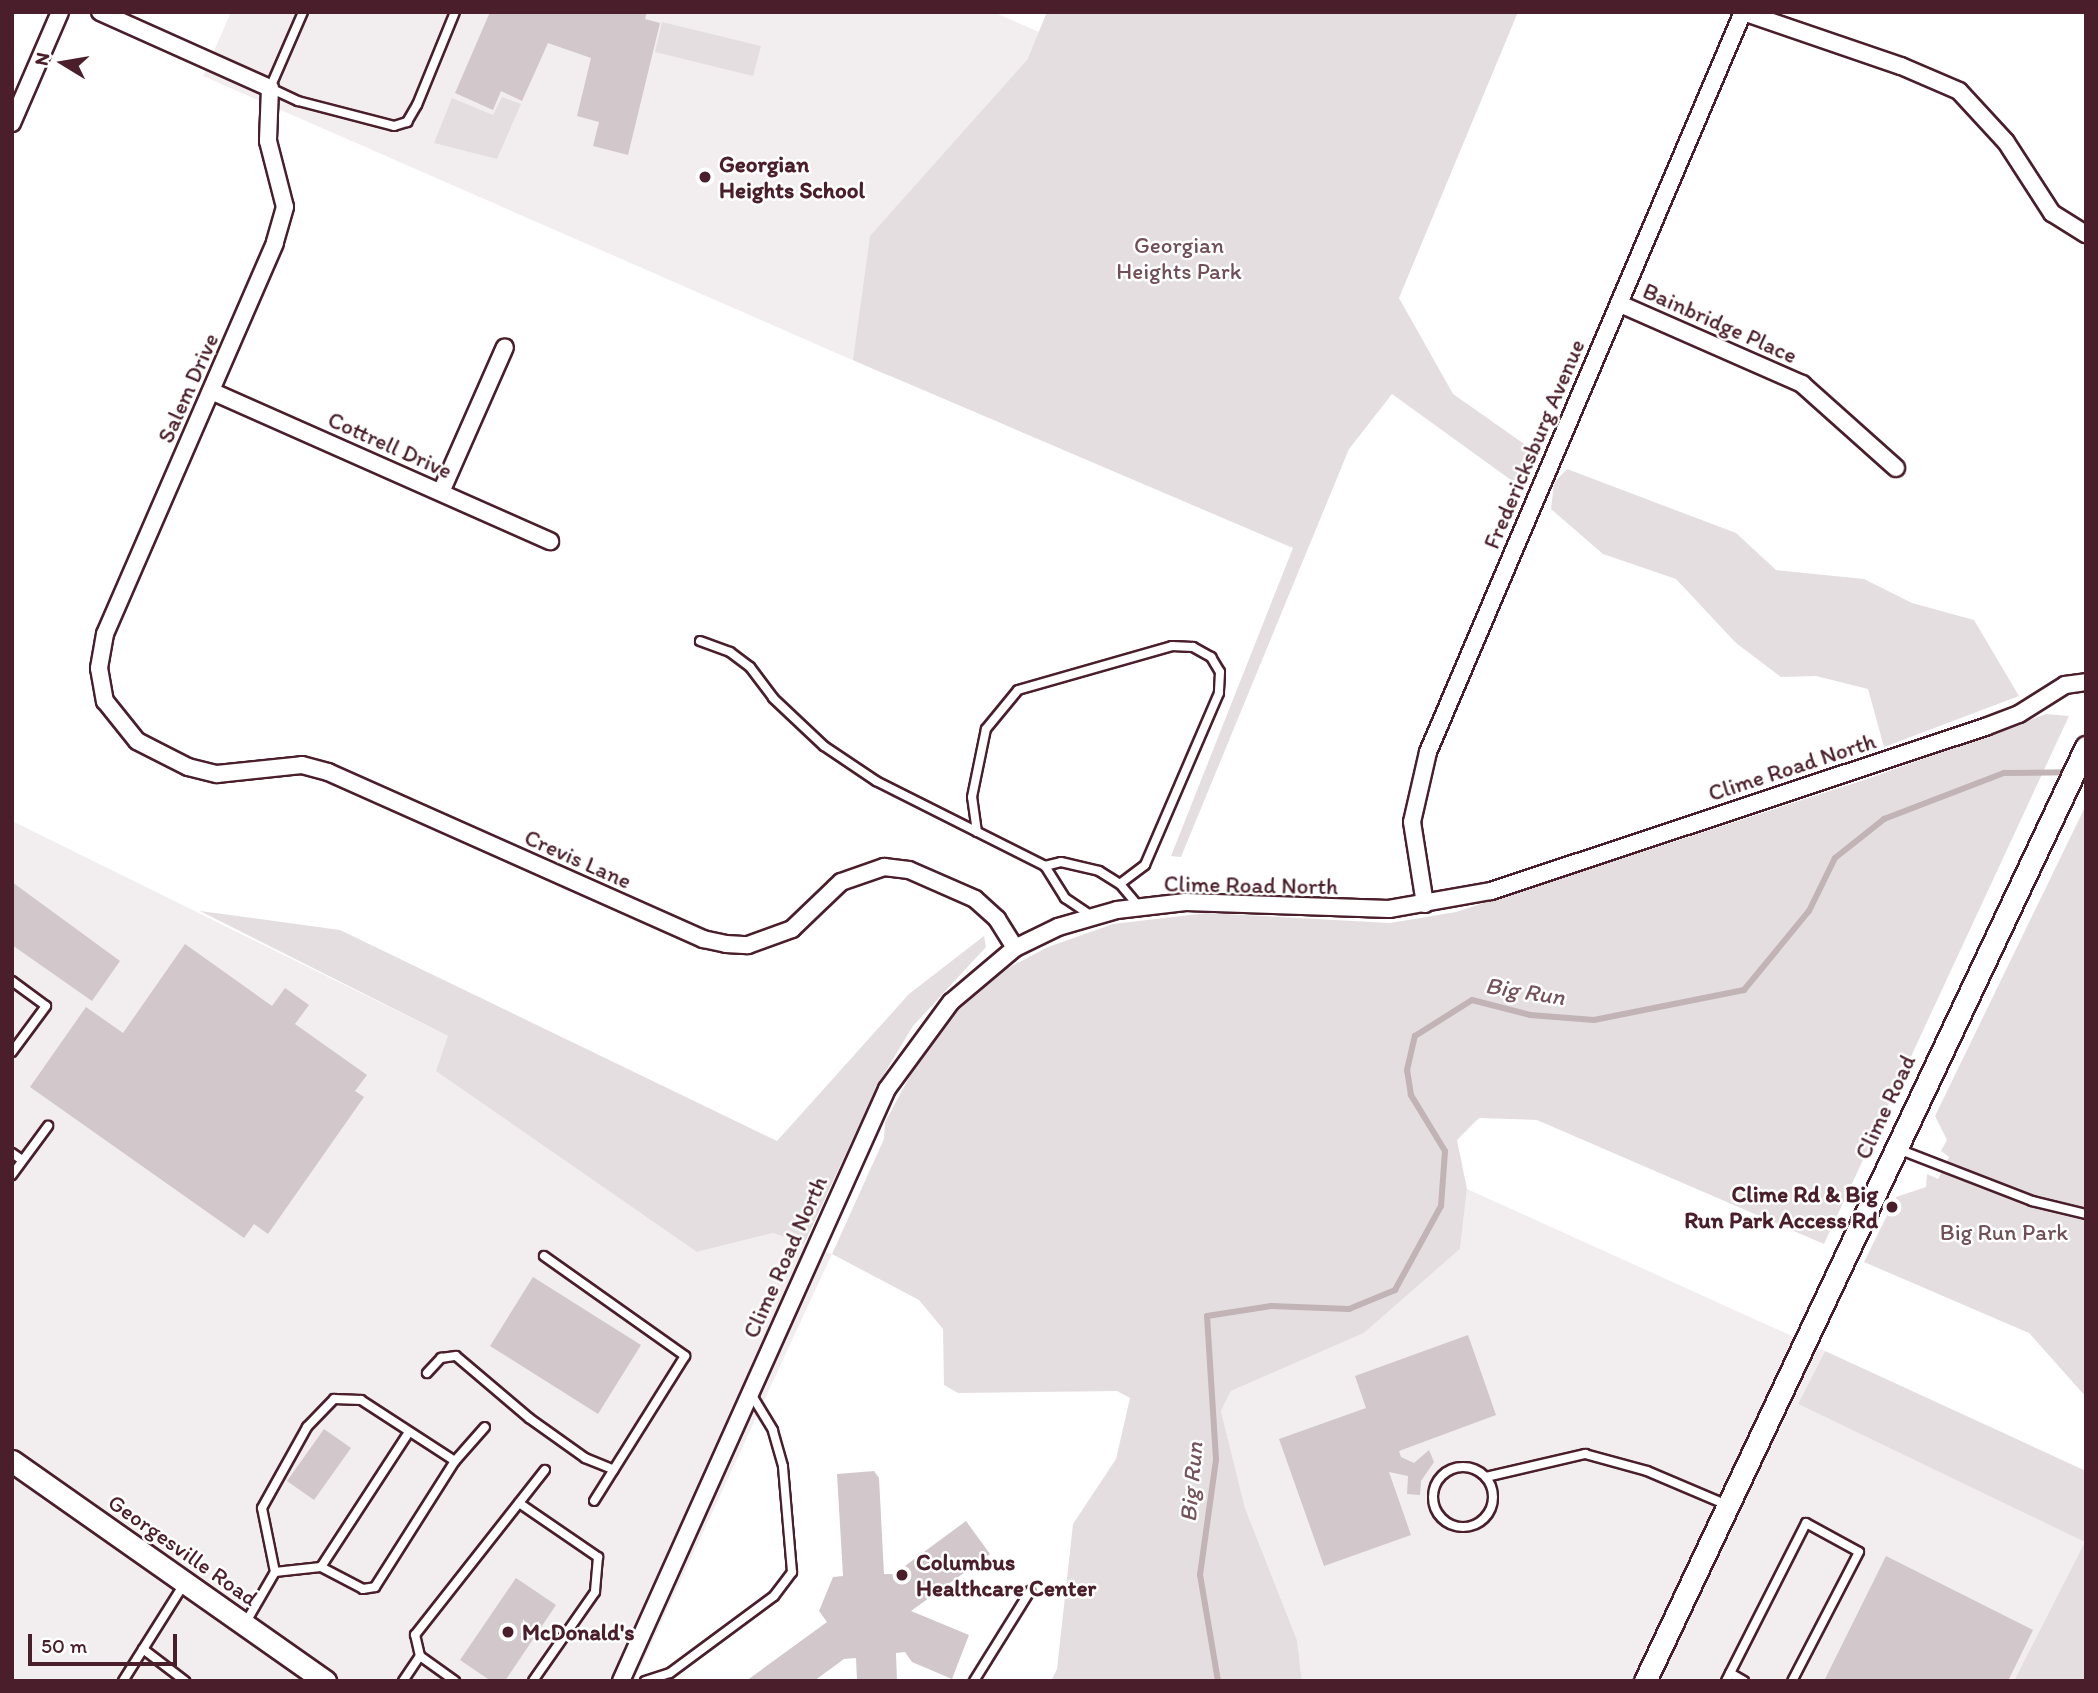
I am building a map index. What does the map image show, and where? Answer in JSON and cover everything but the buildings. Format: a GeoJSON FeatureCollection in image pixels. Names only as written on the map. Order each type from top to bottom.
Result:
{"type":"FeatureCollection","features":[{"type":"Feature","properties":{"kind":"main road","name":"Clime Road"},"geometry":{"type":"LineString","coordinates":[[1645,1681],[2086,747]]}},
{"type":"Feature","properties":{"kind":"main road","name":"Georgesville Road"},"geometry":{"type":"LineString","coordinates":[[12,1461],[325,1681]]}},
{"type":"Feature","properties":{"kind":"street"},"geometry":{"type":"LineString","coordinates":[[12,122],[60,12]]}},
{"type":"Feature","properties":{"kind":"street"},"geometry":{"type":"LineString","coordinates":[[100,12],[270,88]]}},
{"type":"Feature","properties":{"kind":"street"},"geometry":{"type":"LineString","coordinates":[[1743,12],[1901,66],[1959,91],[2006,142],[2053,213],[2086,234]]}},
{"type":"Feature","properties":{"kind":"street","name":"Fredericksburg Avenue"},"geometry":{"type":"LineString","coordinates":[[1425,904],[1412,822],[1428,752],[1743,12]]}},
{"type":"Feature","properties":{"kind":"street","name":"Salem Drive"},"geometry":{"type":"LineString","coordinates":[[106,701],[99,668],[105,634],[275,243],[285,207],[268,141],[270,88]]}},
{"type":"Feature","properties":{"kind":"street","name":"Bainbridge Place"},"geometry":{"type":"LineString","coordinates":[[1620,304],[1802,384],[1896,468]]}},
{"type":"Feature","properties":{"kind":"street"},"geometry":{"type":"LineString","coordinates":[[441,492],[505,347]]}},
{"type":"Feature","properties":{"kind":"street","name":"Cottrell Drive"},"geometry":{"type":"LineString","coordinates":[[211,391],[550,541]]}},
{"type":"Feature","properties":{"kind":"street","name":"Clime Road North"},"geometry":{"type":"LineString","coordinates":[[621,1681],[887,1089],[951,1002],[1015,948],[1094,917],[1139,907],[1186,902],[1346,910],[1425,904],[1491,891],[1985,727],[2019,714],[2065,685],[2086,682]]}},
{"type":"Feature","properties":{"kind":"street","name":"Crevis Lane"},"geometry":{"type":"LineString","coordinates":[[106,701],[137,741],[188,766],[217,774],[302,765],[328,772],[703,939],[737,945],[770,940],[792,929],[841,882],[884,867],[921,874],[975,899],[997,919],[1015,948]]}},
{"type":"Feature","properties":{"kind":"lane"},"geometry":{"type":"LineString","coordinates":[[303,12],[270,88],[298,101],[394,126],[407,122],[454,12]]}},
{"type":"Feature","properties":{"kind":"lane"},"geometry":{"type":"LineString","coordinates":[[700,641],[730,652],[750,667],[783,708],[834,753],[876,781],[1045,866],[1065,898],[1094,917]]}},
{"type":"Feature","properties":{"kind":"lane"},"geometry":{"type":"LineString","coordinates":[[977,832],[972,797],[986,729],[1018,690],[1172,646],[1193,647],[1211,657],[1220,672],[1219,692],[1145,865],[1120,884]]}},
{"type":"Feature","properties":{"kind":"lane"},"geometry":{"type":"LineString","coordinates":[[1045,866],[1061,862],[1099,871],[1120,884],[1139,907]]}},
{"type":"Feature","properties":{"kind":"lane"},"geometry":{"type":"LineString","coordinates":[[12,981],[46,1006],[12,1052]]}},
{"type":"Feature","properties":{"kind":"lane"},"geometry":{"type":"LineString","coordinates":[[12,1175],[48,1126]]}},
{"type":"Feature","properties":{"kind":"lane"},"geometry":{"type":"LineString","coordinates":[[1895,1148],[2032,1201],[2086,1214]]}},
{"type":"Feature","properties":{"kind":"lane"},"geometry":{"type":"LineString","coordinates":[[12,1153],[22,1160]]}},
{"type":"Feature","properties":{"kind":"lane"},"geometry":{"type":"LineString","coordinates":[[544,1256],[685,1356],[594,1502]]}},
{"type":"Feature","properties":{"kind":"lane"},"geometry":{"type":"LineString","coordinates":[[427,1373],[441,1359],[456,1356],[528,1418],[585,1458],[614,1470]]}},
{"type":"Feature","properties":{"kind":"lane"},"geometry":{"type":"LineString","coordinates":[[645,1681],[670,1673],[774,1596],[792,1572],[783,1466],[772,1430],[750,1392]]}},
{"type":"Feature","properties":{"kind":"lane"},"geometry":{"type":"LineString","coordinates":[[244,1624],[275,1572],[262,1508],[307,1427],[334,1399],[361,1400],[455,1461]]}},
{"type":"Feature","properties":{"kind":"lane"},"geometry":{"type":"LineString","coordinates":[[275,1572],[321,1567],[363,1589],[375,1587],[455,1461],[485,1427]]}},
{"type":"Feature","properties":{"kind":"lane"},"geometry":{"type":"LineString","coordinates":[[321,1567],[409,1432]]}},
{"type":"Feature","properties":{"kind":"lane"},"geometry":{"type":"LineString","coordinates":[[1486,1477],[1493,1494],[1488,1514],[1472,1526],[1443,1519],[1433,1501],[1443,1474],[1470,1467],[1486,1477],[1585,1454],[1647,1471],[1727,1505]]}},
{"type":"Feature","properties":{"kind":"lane"},"geometry":{"type":"LineString","coordinates":[[455,1681],[420,1656],[415,1635],[545,1470]]}},
{"type":"Feature","properties":{"kind":"lane"},"geometry":{"type":"LineString","coordinates":[[519,1503],[598,1557],[595,1592],[533,1681]]}},
{"type":"Feature","properties":{"kind":"lane"},"geometry":{"type":"LineString","coordinates":[[1744,1681],[1728,1677],[1806,1523],[1858,1552],[1792,1681]]}},
{"type":"Feature","properties":{"kind":"lane"},"geometry":{"type":"LineString","coordinates":[[123,1681],[184,1584]]}},
{"type":"Feature","properties":{"kind":"lane"},"geometry":{"type":"LineString","coordinates":[[974,1681],[1030,1591]]}},
{"type":"Feature","properties":{"kind":"lane"},"geometry":{"type":"LineString","coordinates":[[144,1649],[185,1681]]}},
{"type":"Feature","properties":{"kind":"lane"},"geometry":{"type":"LineString","coordinates":[[403,1681],[420,1656]]}},
{"type":"Feature","properties":{"kind":"shaded area","name":"Georgian Heights School"},"geometry":{"type":"Polygon","coordinates":[[[231,12],[993,12],[1039,32],[889,376],[203,76],[231,12]]]}},
{"type":"Feature","properties":{"kind":"shaded area"},"geometry":{"type":"Polygon","coordinates":[[[12,821],[448,1036],[697,1252],[773,1233],[832,1254],[634,1681],[12,1681],[12,821]]]}},
{"type":"Feature","properties":{"kind":"shaded area"},"geometry":{"type":"Polygon","coordinates":[[[1467,1189],[1825,1351],[1798,1404],[2086,1542],[2014,1681],[1302,1681],[1297,1640],[1245,1508],[1221,1411],[1231,1391],[1364,1333],[1460,1249],[1467,1189]]]}},
{"type":"Feature","properties":{"kind":"green space","name":"Georgian Heights Park"},"geometry":{"type":"Polygon","coordinates":[[[1047,12],[1518,12],[1399,298],[1453,394],[1537,453],[1525,480],[1511,480],[1392,394],[1349,449],[1181,857],[1171,856],[1293,548],[853,360],[870,236],[1027,60],[1047,12]]]}},
{"type":"Feature","properties":{"kind":"green space"},"geometry":{"type":"Polygon","coordinates":[[[662,22],[761,46],[753,76],[655,52],[662,22]]]}},
{"type":"Feature","properties":{"kind":"green space"},"geometry":{"type":"Polygon","coordinates":[[[502,97],[521,104],[497,159],[434,143],[452,98],[493,115],[502,97]]]}},
{"type":"Feature","properties":{"kind":"green space"},"geometry":{"type":"Polygon","coordinates":[[[1567,469],[1736,533],[1776,570],[1864,579],[1912,603],[1974,620],[2019,696],[1884,747],[1868,689],[1816,676],[1781,677],[1736,643],[1676,579],[1603,554],[1551,509],[1554,483],[1567,469]]]}},
{"type":"Feature","properties":{"kind":"green space"},"geometry":{"type":"Polygon","coordinates":[[[2046,714],[2069,716],[1824,1244],[1537,1120],[1479,1118],[1457,1140],[1467,1189],[1460,1249],[1364,1333],[1231,1391],[1221,1411],[1245,1508],[1297,1640],[1302,1681],[1051,1681],[1057,1669],[1073,1524],[1116,1459],[1130,1398],[1117,1391],[958,1393],[944,1385],[943,1329],[919,1300],[832,1254],[884,1139],[885,1122],[918,1061],[958,1010],[1000,972],[1048,947],[1113,924],[1207,913],[1390,923],[1456,912],[1870,778],[2046,714]]]}},
{"type":"Feature","properties":{"kind":"green space","name":"Big Run Park"},"geometry":{"type":"Polygon","coordinates":[[[2086,805],[2086,1397],[2029,1333],[1864,1262],[1896,1197],[1926,1187],[1927,1174],[1938,1179],[1949,1157],[1941,1151],[1947,1140],[1935,1116],[2086,805]]]}},
{"type":"Feature","properties":{"kind":"green space"},"geometry":{"type":"Polygon","coordinates":[[[200,911],[340,930],[777,1141],[909,994],[984,936],[986,947],[913,1026],[878,1084],[804,1244],[773,1233],[697,1252],[436,1071],[448,1036],[200,911]]]}},
{"type":"Feature","properties":{"kind":"green space"},"geometry":{"type":"Polygon","coordinates":[[[1825,1351],[2086,1471],[2086,1681],[2014,1681],[2085,1542],[1798,1404],[1825,1351]]]}},
{"type":"Feature","properties":{"kind":"waterway","name":"Big Run"},"geometry":{"type":"LineString","coordinates":[[1218,1681],[1200,1575],[1216,1459],[1207,1316],[1271,1306],[1349,1309],[1395,1290],[1441,1206],[1445,1151],[1411,1095],[1407,1070],[1415,1036],[1472,1000],[1530,1015],[1594,1020],[1744,990],[1809,911],[1835,858],[1884,819],[2004,773],[2086,772]]}},
{"type":"Feature","properties":{"kind":"place","name":"Georgian Heights School"},"geometry":{"type":"Point","coordinates":[705,177]}},
{"type":"Feature","properties":{"kind":"place","name":"Clime Rd & Big Run Park Access Rd"},"geometry":{"type":"Point","coordinates":[1892,1207]}},
{"type":"Feature","properties":{"kind":"place","name":"Columbus Healthcare Center"},"geometry":{"type":"Point","coordinates":[902,1575]}},
{"type":"Feature","properties":{"kind":"place","name":"McDonald's"},"geometry":{"type":"Point","coordinates":[508,1632]}}]}
